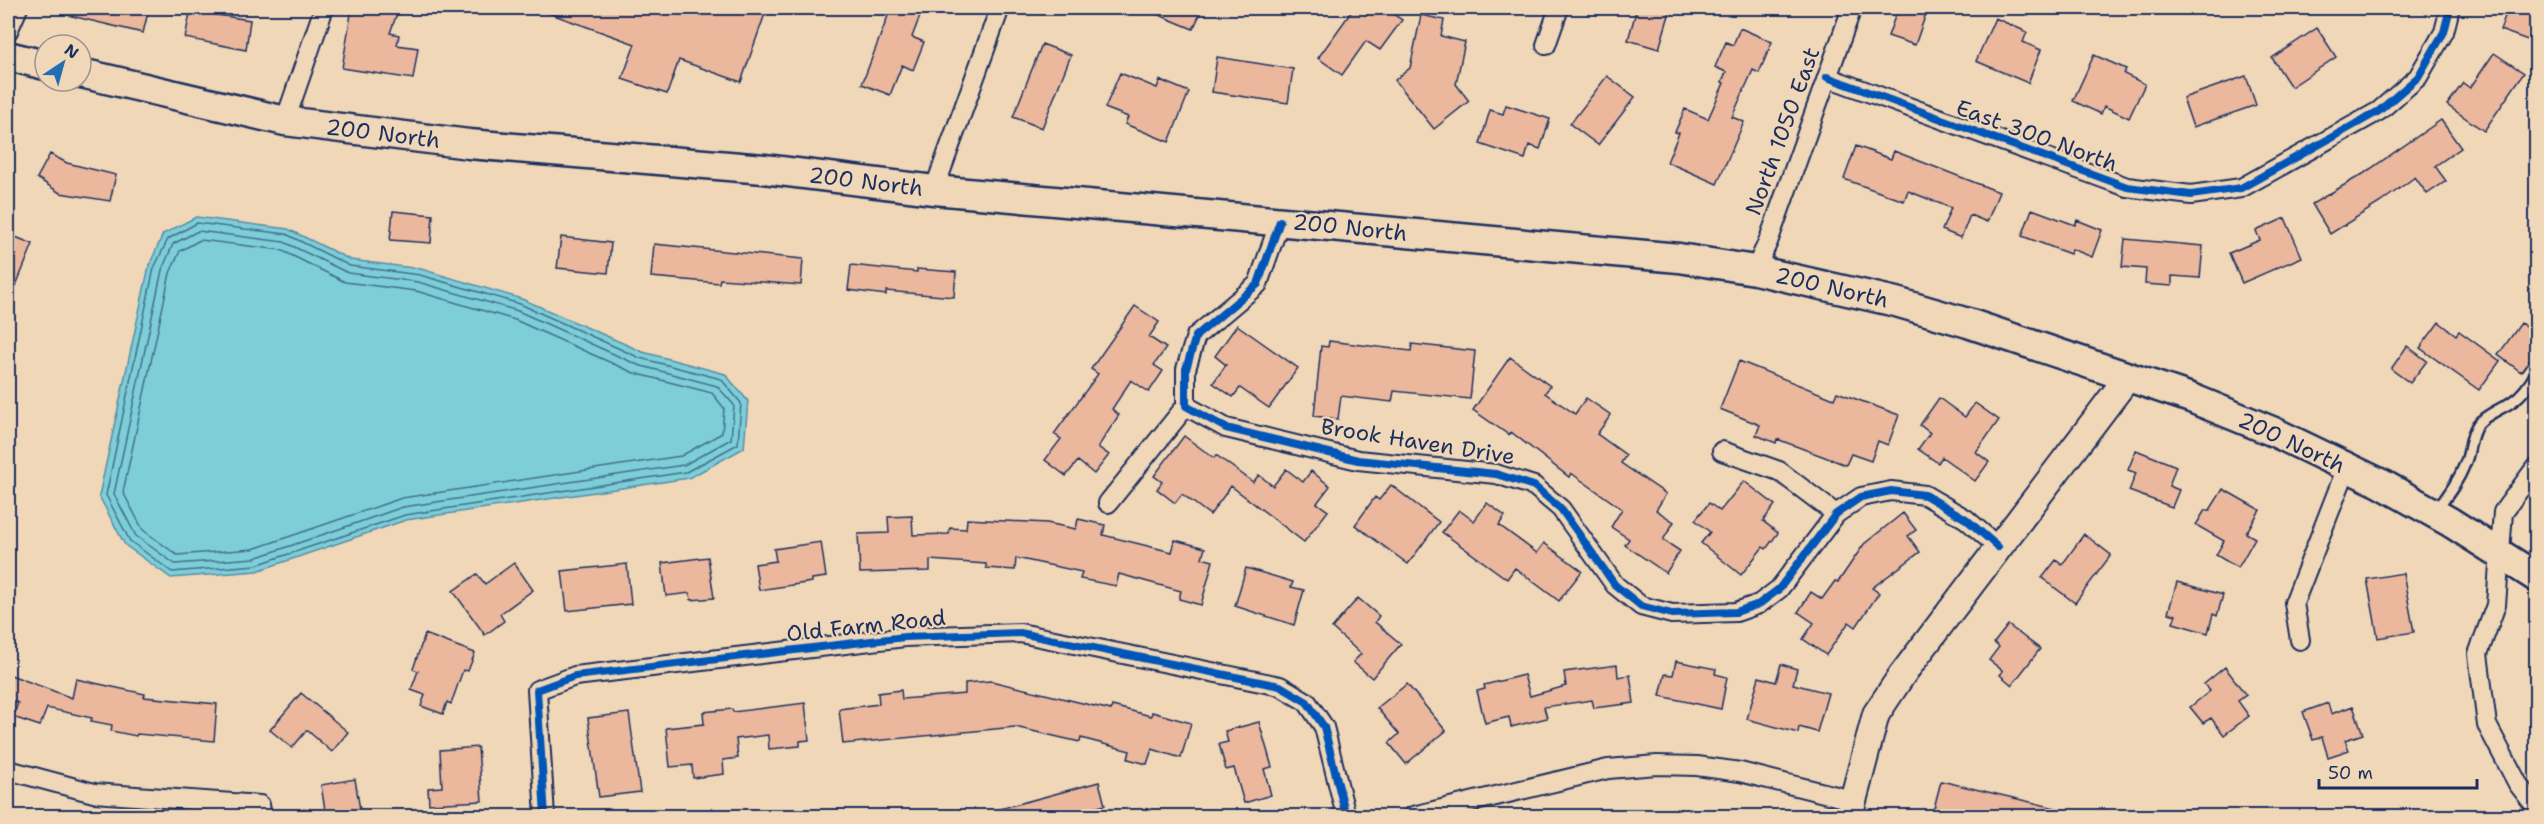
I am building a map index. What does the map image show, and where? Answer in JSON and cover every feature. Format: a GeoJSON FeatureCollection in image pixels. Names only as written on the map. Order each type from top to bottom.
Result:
{"type":"FeatureCollection","features":[{"type":"Feature","properties":{"kind":"main road"},"geometry":{"type":"LineString","coordinates":[[8,56],[33,62]]}},
{"type":"Feature","properties":{"kind":"main road","name":"200 North"},"geometry":{"type":"LineString","coordinates":[[93,76],[285,121],[469,144],[764,169],[934,190],[1678,258],[1755,270],[1836,287],[1934,312],[2191,398],[2240,417],[2347,467],[2434,513],[2500,552],[2536,577]]}},
{"type":"Feature","properties":{"kind":"street"},"geometry":{"type":"LineString","coordinates":[[8,30],[18,8]]}},
{"type":"Feature","properties":{"kind":"street"},"geometry":{"type":"LineString","coordinates":[[285,121],[324,8]]}},
{"type":"Feature","properties":{"kind":"street"},"geometry":{"type":"LineString","coordinates":[[934,190],[1000,8]]}},
{"type":"Feature","properties":{"kind":"street"},"geometry":{"type":"LineString","coordinates":[[1546,45],[1559,8]]}},
{"type":"Feature","properties":{"kind":"street","name":"North 1050 East"},"geometry":{"type":"LineString","coordinates":[[1755,270],[1768,242],[1852,8]]}},
{"type":"Feature","properties":{"kind":"street","name":"East 300 North"},"geometry":{"type":"LineString","coordinates":[[1827,77],[2127,187],[2191,195],[2241,188],[2379,111],[2418,77],[2444,32],[2450,8]]}},
{"type":"Feature","properties":{"kind":"street"},"geometry":{"type":"LineString","coordinates":[[1108,503],[1186,406],[1186,369],[1196,336],[1258,284],[1280,220]]}},
{"type":"Feature","properties":{"kind":"street"},"geometry":{"type":"LineString","coordinates":[[1413,816],[1608,770],[1657,765],[1697,766],[1740,772],[1851,808],[1876,714],[1902,675],[1998,546],[2128,377]]}},
{"type":"Feature","properties":{"kind":"street","name":"Brook Haven Drive"},"geometry":{"type":"LineString","coordinates":[[1186,406],[1226,428],[1358,460],[1496,474],[1534,486],[1561,509],[1615,585],[1641,606],[1672,614],[1736,612],[1759,604],[1779,589],[1836,514],[1861,498],[1891,491],[1925,495],[1966,519],[1998,546]]}},
{"type":"Feature","properties":{"kind":"street"},"geometry":{"type":"LineString","coordinates":[[1722,451],[1779,471],[1836,514]]}},
{"type":"Feature","properties":{"kind":"street"},"geometry":{"type":"LineString","coordinates":[[2300,640],[2294,603],[2347,467]]}},
{"type":"Feature","properties":{"kind":"street"},"geometry":{"type":"LineString","coordinates":[[2536,467],[2503,512],[2496,605],[2478,654],[2487,725],[2518,784],[2536,807]]}},
{"type":"Feature","properties":{"kind":"street","name":"Old Farm Road"},"geometry":{"type":"LineString","coordinates":[[545,816],[537,690],[575,676],[905,637],[1020,633],[1280,686],[1307,702],[1324,727],[1346,816]]}},
{"type":"Feature","properties":{"kind":"street"},"geometry":{"type":"LineString","coordinates":[[8,770],[94,793],[261,806],[262,816]]}},
{"type":"Feature","properties":{"kind":"lane"},"geometry":{"type":"LineString","coordinates":[[2434,513],[2458,480],[2476,428],[2482,420],[2514,401],[2526,389],[2536,373]]}},
{"type":"Feature","properties":{"kind":"water"},"geometry":{"type":"Polygon","coordinates":[[[196,217],[288,229],[351,260],[421,269],[522,299],[643,352],[725,374],[748,401],[744,448],[689,478],[406,520],[257,571],[171,578],[125,545],[99,496],[149,266],[163,234],[196,217]]]}},
{"type":"Feature","properties":{"kind":"building"},"geometry":{"type":"Polygon","coordinates":[[[64,8],[149,8],[143,33],[63,14],[64,8]]]}},
{"type":"Feature","properties":{"kind":"building"},"geometry":{"type":"Polygon","coordinates":[[[191,8],[207,8],[211,14],[250,20],[246,50],[185,38],[191,8]]]}},
{"type":"Feature","properties":{"kind":"building"},"geometry":{"type":"Polygon","coordinates":[[[352,8],[399,8],[390,33],[399,35],[397,45],[418,48],[413,79],[342,68],[352,8]]]}},
{"type":"Feature","properties":{"kind":"building"},"geometry":{"type":"Polygon","coordinates":[[[541,8],[767,8],[741,82],[679,60],[667,94],[622,79],[635,44],[540,10],[541,8]]]}},
{"type":"Feature","properties":{"kind":"building"},"geometry":{"type":"Polygon","coordinates":[[[891,8],[923,8],[912,37],[924,42],[913,70],[902,65],[890,95],[862,84],[891,8]]]}},
{"type":"Feature","properties":{"kind":"building"},"geometry":{"type":"Polygon","coordinates":[[[1142,8],[1203,8],[1193,29],[1142,8]]]}},
{"type":"Feature","properties":{"kind":"building"},"geometry":{"type":"Polygon","coordinates":[[[1354,8],[1384,8],[1402,20],[1380,50],[1366,41],[1342,75],[1318,58],[1354,8]]]}},
{"type":"Feature","properties":{"kind":"building"},"geometry":{"type":"Polygon","coordinates":[[[1637,8],[1671,8],[1659,49],[1628,40],[1637,8]]]}},
{"type":"Feature","properties":{"kind":"building"},"geometry":{"type":"Polygon","coordinates":[[[1898,8],[1928,8],[1915,45],[1888,36],[1898,8]]]}},
{"type":"Feature","properties":{"kind":"building"},"geometry":{"type":"Polygon","coordinates":[[[2508,8],[2536,8],[2536,43],[2500,30],[2508,8]]]}},
{"type":"Feature","properties":{"kind":"building"},"geometry":{"type":"Polygon","coordinates":[[[1421,15],[1444,20],[1441,36],[1465,42],[1456,84],[1469,101],[1434,129],[1395,80],[1410,68],[1421,15]]]}},
{"type":"Feature","properties":{"kind":"building"},"geometry":{"type":"Polygon","coordinates":[[[1995,18],[2027,32],[2023,42],[2041,50],[2028,83],[1976,61],[1995,18]]]}},
{"type":"Feature","properties":{"kind":"building"},"geometry":{"type":"Polygon","coordinates":[[[1740,28],[1772,42],[1759,73],[1753,70],[1732,117],[1744,122],[1717,184],[1667,162],[1679,133],[1675,132],[1685,109],[1708,119],[1724,83],[1722,82],[1726,72],[1715,67],[1726,42],[1733,45],[1740,28]]]}},
{"type":"Feature","properties":{"kind":"building"},"geometry":{"type":"Polygon","coordinates":[[[2317,28],[2336,57],[2291,87],[2272,58],[2317,28]]]}},
{"type":"Feature","properties":{"kind":"building"},"geometry":{"type":"Polygon","coordinates":[[[1042,44],[1071,55],[1042,128],[1013,117],[1042,44]]]}},
{"type":"Feature","properties":{"kind":"building"},"geometry":{"type":"Polygon","coordinates":[[[2494,53],[2524,73],[2484,131],[2447,105],[2463,83],[2470,88],[2494,53]]]}},
{"type":"Feature","properties":{"kind":"building"},"geometry":{"type":"Polygon","coordinates":[[[2094,55],[2126,69],[2124,74],[2145,84],[2129,118],[2104,106],[2101,114],[2073,101],[2094,55]]]}},
{"type":"Feature","properties":{"kind":"building"},"geometry":{"type":"Polygon","coordinates":[[[1217,57],[1293,69],[1288,103],[1212,92],[1217,57]]]}},
{"type":"Feature","properties":{"kind":"building"},"geometry":{"type":"Polygon","coordinates":[[[1120,73],[1157,88],[1160,80],[1189,92],[1169,142],[1125,124],[1128,117],[1105,108],[1120,73]]]}},
{"type":"Feature","properties":{"kind":"building"},"geometry":{"type":"Polygon","coordinates":[[[1607,76],[1635,97],[1598,145],[1570,124],[1607,76]]]}},
{"type":"Feature","properties":{"kind":"building"},"geometry":{"type":"Polygon","coordinates":[[[2246,76],[2256,105],[2193,127],[2183,98],[2246,76]]]}},
{"type":"Feature","properties":{"kind":"building"},"geometry":{"type":"Polygon","coordinates":[[[1506,105],[1550,119],[1540,149],[1529,145],[1525,159],[1480,144],[1490,110],[1503,114],[1506,105]]]}},
{"type":"Feature","properties":{"kind":"building"},"geometry":{"type":"Polygon","coordinates":[[[2441,120],[2461,148],[2435,166],[2446,181],[2427,194],[2415,177],[2381,202],[2330,234],[2312,204],[2363,174],[2441,120]]]}},
{"type":"Feature","properties":{"kind":"building"},"geometry":{"type":"Polygon","coordinates":[[[1856,146],[1891,159],[1894,151],[1999,192],[1987,222],[1970,215],[1961,238],[1942,230],[1951,208],[1908,191],[1904,201],[1844,179],[1856,146]]]}},
{"type":"Feature","properties":{"kind":"building"},"geometry":{"type":"Polygon","coordinates":[[[50,154],[67,163],[116,175],[110,201],[60,193],[37,178],[50,154]]]}},
{"type":"Feature","properties":{"kind":"building"},"geometry":{"type":"Polygon","coordinates":[[[2032,209],[2075,225],[2077,220],[2102,230],[2092,257],[2072,249],[2070,254],[2022,236],[2032,209]]]}},
{"type":"Feature","properties":{"kind":"building"},"geometry":{"type":"Polygon","coordinates":[[[393,211],[433,215],[431,243],[390,240],[393,211]]]}},
{"type":"Feature","properties":{"kind":"building"},"geometry":{"type":"Polygon","coordinates":[[[2285,218],[2302,257],[2242,283],[2229,253],[2260,240],[2256,231],[2285,218]]]}},
{"type":"Feature","properties":{"kind":"building"},"geometry":{"type":"Polygon","coordinates":[[[8,234],[33,244],[8,305],[8,234]]]}},
{"type":"Feature","properties":{"kind":"building"},"geometry":{"type":"Polygon","coordinates":[[[561,237],[611,243],[608,273],[557,268],[561,237]]]}},
{"type":"Feature","properties":{"kind":"building"},"geometry":{"type":"Polygon","coordinates":[[[2125,239],[2203,246],[2200,278],[2172,276],[2172,286],[2145,284],[2146,269],[2122,267],[2125,239]]]}},
{"type":"Feature","properties":{"kind":"building"},"geometry":{"type":"Polygon","coordinates":[[[654,244],[803,259],[801,285],[720,279],[719,283],[651,277],[654,244]]]}},
{"type":"Feature","properties":{"kind":"building"},"geometry":{"type":"Polygon","coordinates":[[[851,265],[917,272],[917,269],[956,272],[954,297],[886,291],[886,295],[848,290],[851,265]]]}},
{"type":"Feature","properties":{"kind":"building"},"geometry":{"type":"Polygon","coordinates":[[[1135,306],[1159,322],[1149,337],[1166,348],[1154,365],[1163,371],[1149,392],[1131,380],[1112,409],[1119,415],[1098,447],[1109,455],[1094,474],[1078,461],[1066,476],[1045,460],[1061,439],[1054,434],[1098,374],[1091,369],[1135,306]]]}},
{"type":"Feature","properties":{"kind":"building"},"geometry":{"type":"Polygon","coordinates":[[[2439,322],[2456,335],[2459,331],[2500,361],[2479,390],[2420,348],[2439,322]]]}},
{"type":"Feature","properties":{"kind":"building"},"geometry":{"type":"Polygon","coordinates":[[[2521,323],[2536,334],[2536,351],[2521,372],[2498,355],[2521,323]]]}},
{"type":"Feature","properties":{"kind":"building"},"geometry":{"type":"Polygon","coordinates":[[[1237,325],[1298,368],[1269,408],[1240,388],[1233,397],[1213,383],[1226,365],[1215,356],[1237,325]]]}},
{"type":"Feature","properties":{"kind":"building"},"geometry":{"type":"Polygon","coordinates":[[[1329,341],[1411,351],[1412,344],[1475,351],[1470,399],[1394,391],[1392,402],[1341,396],[1338,419],[1314,416],[1321,346],[1328,347],[1329,341]]]}},
{"type":"Feature","properties":{"kind":"building"},"geometry":{"type":"Polygon","coordinates":[[[2407,346],[2427,361],[2410,383],[2391,369],[2407,346]]]}},
{"type":"Feature","properties":{"kind":"building"},"geometry":{"type":"Polygon","coordinates":[[[1510,357],[1550,386],[1545,393],[1575,414],[1586,398],[1611,415],[1597,434],[1626,455],[1621,463],[1666,494],[1656,510],[1674,522],[1663,540],[1680,551],[1666,573],[1625,545],[1629,539],[1611,527],[1622,509],[1571,473],[1569,477],[1511,432],[1509,435],[1473,410],[1510,357]]]}},
{"type":"Feature","properties":{"kind":"building"},"geometry":{"type":"Polygon","coordinates":[[[1739,361],[1834,399],[1837,392],[1899,415],[1888,445],[1878,441],[1871,461],[1851,454],[1846,465],[1777,439],[1776,443],[1756,435],[1760,425],[1720,409],[1739,361]]]}},
{"type":"Feature","properties":{"kind":"building"},"geometry":{"type":"Polygon","coordinates":[[[1939,398],[1965,417],[1975,403],[1999,420],[1976,452],[1989,462],[1975,481],[1942,457],[1938,463],[1918,449],[1930,433],[1920,425],[1939,398]]]}},
{"type":"Feature","properties":{"kind":"building"},"geometry":{"type":"Polygon","coordinates":[[[1184,436],[1214,458],[1216,455],[1253,482],[1259,475],[1273,486],[1286,469],[1303,482],[1311,471],[1330,486],[1317,503],[1328,511],[1304,542],[1231,486],[1210,515],[1182,494],[1175,503],[1157,489],[1162,482],[1154,476],[1184,436]]]}},
{"type":"Feature","properties":{"kind":"building"},"geometry":{"type":"Polygon","coordinates":[[[2136,450],[2176,466],[2169,486],[2179,490],[2172,507],[2129,491],[2136,473],[2128,470],[2136,450]]]}},
{"type":"Feature","properties":{"kind":"building"},"geometry":{"type":"Polygon","coordinates":[[[1744,481],[1775,505],[1763,521],[1778,533],[1766,549],[1763,547],[1741,575],[1701,543],[1710,532],[1695,520],[1709,503],[1720,511],[1744,481]]]}},
{"type":"Feature","properties":{"kind":"building"},"geometry":{"type":"Polygon","coordinates":[[[1391,485],[1439,522],[1408,564],[1355,525],[1375,497],[1379,500],[1391,485]]]}},
{"type":"Feature","properties":{"kind":"building"},"geometry":{"type":"Polygon","coordinates":[[[2223,489],[2260,510],[2246,533],[2255,538],[2238,568],[2216,555],[2224,541],[2196,525],[2205,510],[2210,510],[2223,489]]]}},
{"type":"Feature","properties":{"kind":"building"},"geometry":{"type":"Polygon","coordinates":[[[1487,503],[1505,516],[1499,525],[1537,553],[1544,543],[1582,571],[1559,601],[1515,568],[1507,579],[1442,532],[1459,510],[1474,521],[1487,503]]]}},
{"type":"Feature","properties":{"kind":"building"},"geometry":{"type":"Polygon","coordinates":[[[1903,513],[1916,530],[1908,536],[1920,552],[1872,588],[1879,593],[1856,627],[1849,622],[1826,655],[1803,639],[1814,623],[1798,612],[1811,592],[1822,599],[1835,581],[1838,582],[1864,544],[1903,513]]]}},
{"type":"Feature","properties":{"kind":"building"},"geometry":{"type":"Polygon","coordinates":[[[912,516],[913,535],[949,534],[950,528],[966,529],[967,519],[1047,523],[1076,529],[1078,519],[1105,525],[1103,535],[1172,552],[1175,540],[1205,548],[1202,558],[1213,561],[1201,605],[1179,599],[1181,591],[1119,574],[1116,586],[1080,579],[1082,572],[1016,558],[1015,570],[986,568],[986,564],[930,560],[930,571],[860,573],[858,534],[889,533],[888,517],[912,516]]]}},
{"type":"Feature","properties":{"kind":"building"},"geometry":{"type":"Polygon","coordinates":[[[2084,534],[2111,555],[2075,603],[2042,578],[2056,560],[2062,565],[2084,534]]]}},
{"type":"Feature","properties":{"kind":"building"},"geometry":{"type":"Polygon","coordinates":[[[821,542],[826,577],[812,579],[812,582],[759,590],[755,564],[776,561],[774,549],[821,542]]]}},
{"type":"Feature","properties":{"kind":"building"},"geometry":{"type":"Polygon","coordinates":[[[708,557],[714,598],[691,600],[690,593],[666,596],[662,563],[708,557]]]}},
{"type":"Feature","properties":{"kind":"building"},"geometry":{"type":"Polygon","coordinates":[[[514,563],[533,590],[500,614],[504,621],[485,635],[453,591],[477,574],[485,584],[514,563]]]}},
{"type":"Feature","properties":{"kind":"building"},"geometry":{"type":"Polygon","coordinates":[[[627,564],[631,604],[567,611],[562,571],[627,564]]]}},
{"type":"Feature","properties":{"kind":"building"},"geometry":{"type":"Polygon","coordinates":[[[1246,568],[1293,582],[1291,587],[1304,590],[1294,625],[1235,606],[1246,568]]]}},
{"type":"Feature","properties":{"kind":"building"},"geometry":{"type":"Polygon","coordinates":[[[2403,573],[2414,632],[2378,638],[2367,579],[2403,573]]]}},
{"type":"Feature","properties":{"kind":"building"},"geometry":{"type":"Polygon","coordinates":[[[2177,582],[2223,595],[2217,616],[2213,614],[2208,633],[2173,623],[2176,615],[2168,613],[2177,582]]]}},
{"type":"Feature","properties":{"kind":"building"},"geometry":{"type":"Polygon","coordinates":[[[1358,598],[1379,616],[1375,622],[1401,644],[1372,678],[1353,662],[1361,654],[1332,628],[1358,598]]]}},
{"type":"Feature","properties":{"kind":"building"},"geometry":{"type":"Polygon","coordinates":[[[2008,625],[2040,649],[2012,685],[2000,675],[2003,671],[1989,660],[1999,647],[1994,643],[2008,625]]]}},
{"type":"Feature","properties":{"kind":"building"},"geometry":{"type":"Polygon","coordinates":[[[425,634],[475,653],[468,671],[463,670],[451,704],[447,702],[443,714],[421,706],[425,695],[411,690],[418,671],[413,669],[425,634]]]}},
{"type":"Feature","properties":{"kind":"building"},"geometry":{"type":"Polygon","coordinates":[[[1676,661],[1716,669],[1715,674],[1727,677],[1721,709],[1660,696],[1665,674],[1673,675],[1676,661]]]}},
{"type":"Feature","properties":{"kind":"building"},"geometry":{"type":"Polygon","coordinates":[[[1781,664],[1797,669],[1793,684],[1828,693],[1817,732],[1799,727],[1798,733],[1747,719],[1759,677],[1776,682],[1781,664]]]}},
{"type":"Feature","properties":{"kind":"building"},"geometry":{"type":"Polygon","coordinates":[[[1617,665],[1618,677],[1630,675],[1634,703],[1594,708],[1592,700],[1544,707],[1547,718],[1511,727],[1509,717],[1485,723],[1477,691],[1485,689],[1484,685],[1524,675],[1530,696],[1566,686],[1564,672],[1617,665]]]}},
{"type":"Feature","properties":{"kind":"building"},"geometry":{"type":"Polygon","coordinates":[[[2225,667],[2246,695],[2238,701],[2249,716],[2224,735],[2211,718],[2203,723],[2190,707],[2210,691],[2204,684],[2225,667]]]}},
{"type":"Feature","properties":{"kind":"building"},"geometry":{"type":"Polygon","coordinates":[[[8,674],[72,698],[76,679],[145,694],[144,697],[217,704],[214,741],[137,734],[136,736],[111,731],[112,725],[91,721],[92,718],[47,708],[40,726],[13,717],[18,703],[8,699],[8,674]]]}},
{"type":"Feature","properties":{"kind":"building"},"geometry":{"type":"Polygon","coordinates":[[[991,681],[1111,710],[1112,706],[1151,716],[1152,712],[1191,723],[1181,758],[1152,749],[1147,764],[1128,759],[1130,751],[1081,738],[1080,742],[1015,727],[843,744],[839,709],[879,704],[878,693],[901,690],[902,699],[965,694],[965,683],[991,681]]]}},
{"type":"Feature","properties":{"kind":"building"},"geometry":{"type":"Polygon","coordinates":[[[1407,684],[1446,731],[1406,764],[1389,743],[1399,734],[1377,708],[1407,684]]]}},
{"type":"Feature","properties":{"kind":"building"},"geometry":{"type":"Polygon","coordinates":[[[301,693],[348,732],[332,752],[307,730],[292,748],[270,730],[301,693]]]}},
{"type":"Feature","properties":{"kind":"building"},"geometry":{"type":"Polygon","coordinates":[[[805,703],[809,740],[800,741],[800,746],[769,749],[768,735],[736,739],[738,758],[723,760],[724,774],[693,778],[692,765],[670,767],[666,728],[704,724],[703,712],[732,709],[733,712],[805,703]]]}},
{"type":"Feature","properties":{"kind":"building"},"geometry":{"type":"Polygon","coordinates":[[[2328,703],[2331,714],[2353,706],[2363,734],[2345,740],[2349,750],[2328,757],[2322,737],[2313,740],[2303,712],[2328,703]]]}},
{"type":"Feature","properties":{"kind":"building"},"geometry":{"type":"Polygon","coordinates":[[[629,713],[640,792],[599,797],[588,718],[629,713]]]}},
{"type":"Feature","properties":{"kind":"building"},"geometry":{"type":"Polygon","coordinates":[[[1259,722],[1272,767],[1264,769],[1271,795],[1244,803],[1234,768],[1226,770],[1219,744],[1228,742],[1225,731],[1259,722]]]}},
{"type":"Feature","properties":{"kind":"building"},"geometry":{"type":"Polygon","coordinates":[[[478,747],[482,801],[429,804],[428,788],[442,787],[440,750],[478,747]]]}},
{"type":"Feature","properties":{"kind":"building"},"geometry":{"type":"Polygon","coordinates":[[[355,779],[361,816],[326,816],[321,785],[355,779]]]}},
{"type":"Feature","properties":{"kind":"building"},"geometry":{"type":"Polygon","coordinates":[[[1941,781],[2064,810],[2064,816],[1932,816],[1941,781]]]}},
{"type":"Feature","properties":{"kind":"building"},"geometry":{"type":"Polygon","coordinates":[[[1099,782],[1105,805],[1094,808],[1096,816],[993,816],[992,811],[1099,782]]]}},
{"type":"Feature","properties":{"kind":"cycle path"},"geometry":{"type":"LineString","coordinates":[[1827,77],[2127,187],[2191,195],[2241,188],[2379,111],[2418,77],[2444,32],[2450,8]]}},
{"type":"Feature","properties":{"kind":"cycle path"},"geometry":{"type":"LineString","coordinates":[[1280,221],[1258,284],[1196,336],[1186,369],[1186,406],[1226,428],[1358,460],[1496,474],[1534,486],[1561,509],[1615,585],[1641,606],[1672,614],[1736,612],[1759,604],[1779,589],[1836,514],[1861,497],[1891,491],[1925,495],[1966,519],[1998,547]]}},
{"type":"Feature","properties":{"kind":"cycle path"},"geometry":{"type":"LineString","coordinates":[[545,816],[537,690],[575,676],[905,637],[1020,633],[1280,686],[1307,702],[1324,727],[1346,816]]}}]}
